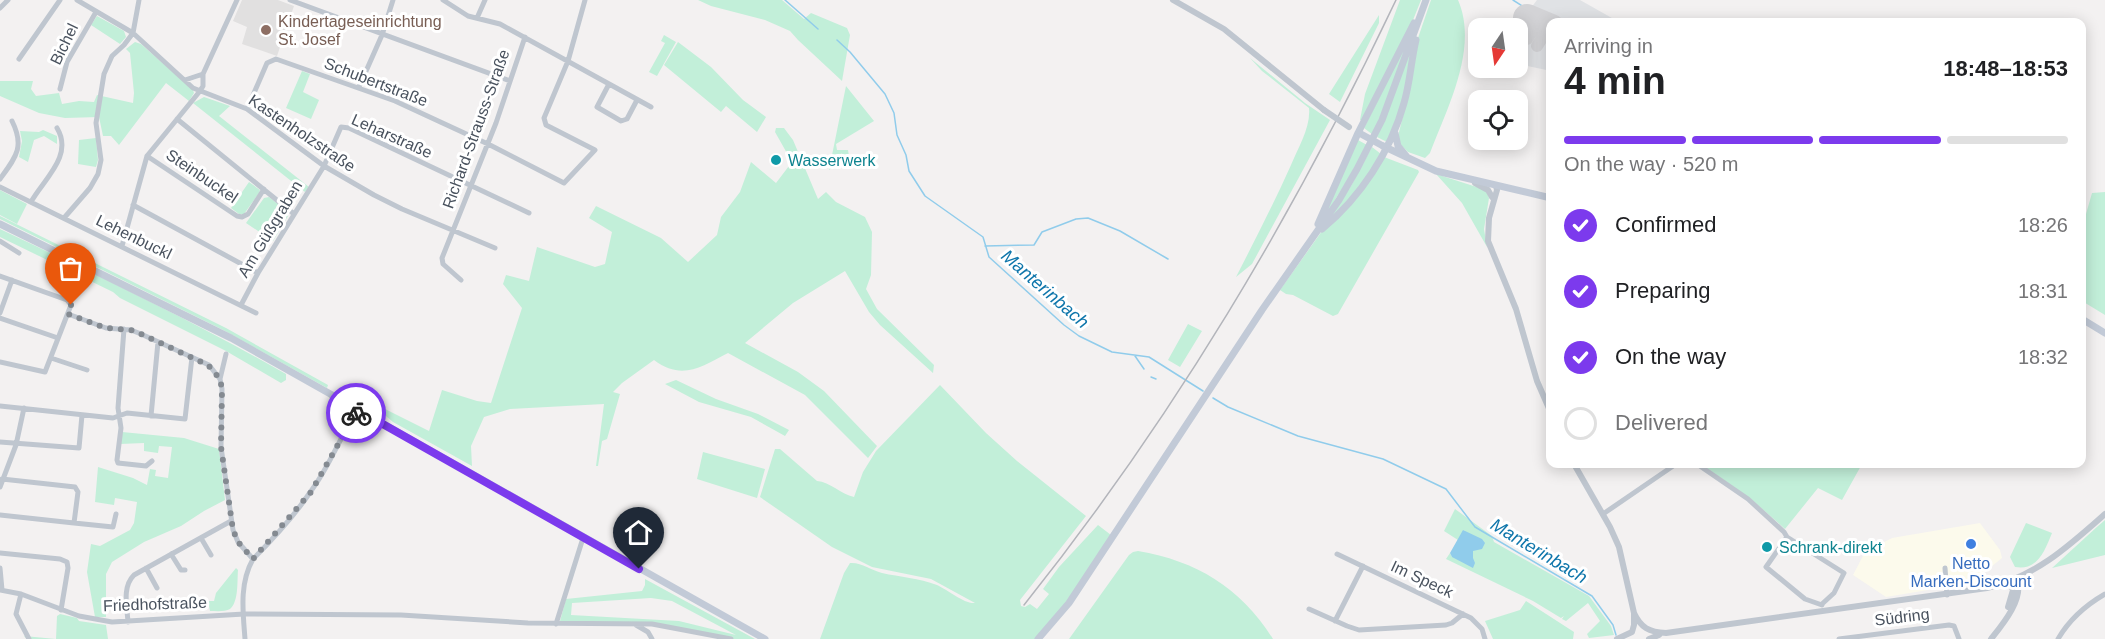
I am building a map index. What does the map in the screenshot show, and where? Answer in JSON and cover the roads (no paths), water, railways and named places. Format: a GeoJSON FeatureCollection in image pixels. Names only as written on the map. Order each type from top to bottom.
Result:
{"type":"FeatureCollection","features":[{"type":"Feature","properties":{"kind":"main road"},"geometry":{"type":"LineString","coordinates":[[1038,639],[1069,603],[1351,179],[1377,131],[1425,2]]}},
{"type":"Feature","properties":{"kind":"main road"},"geometry":{"type":"LineString","coordinates":[[1313,237],[1360,189],[1395,131],[1405,101],[1425,2]]}},
{"type":"Feature","properties":{"kind":"main road"},"geometry":{"type":"LineString","coordinates":[[1313,237],[1359,133],[1425,2]]}},
{"type":"Feature","properties":{"kind":"main road"},"geometry":{"type":"LineString","coordinates":[[1395,131],[1398,146],[1411,160]]}},
{"type":"Feature","properties":{"kind":"main road"},"geometry":{"type":"LineString","coordinates":[[1359,133],[1436,171],[1467,179],[1495,192],[1507,188],[1546,197]]}},
{"type":"Feature","properties":{"kind":"main road"},"geometry":{"type":"LineString","coordinates":[[0,224],[211,328],[765,639]]}},
{"type":"Feature","properties":{"kind":"main road"},"geometry":{"type":"LineString","coordinates":[[2086,322],[2105,333]]}},
{"type":"Feature","properties":{"kind":"street"},"geometry":{"type":"LineString","coordinates":[[0,8],[8,0]]}},
{"type":"Feature","properties":{"kind":"street"},"geometry":{"type":"LineString","coordinates":[[19,59],[60,0]]}},
{"type":"Feature","properties":{"kind":"street","name":"Kastenholzstraße"},"geometry":{"type":"LineString","coordinates":[[77,0],[133,33],[200,91],[247,109],[324,166],[374,195],[495,248]]}},
{"type":"Feature","properties":{"kind":"street"},"geometry":{"type":"LineString","coordinates":[[64,218],[90,188],[98,174],[101,160],[96,123],[104,74],[112,56],[133,33],[140,0]]}},
{"type":"Feature","properties":{"kind":"street"},"geometry":{"type":"LineString","coordinates":[[122,246],[147,156],[203,86],[204,74],[237,0]]}},
{"type":"Feature","properties":{"kind":"street"},"geometry":{"type":"LineString","coordinates":[[290,0],[510,81]]}},
{"type":"Feature","properties":{"kind":"street"},"geometry":{"type":"LineString","coordinates":[[359,87],[382,35],[392,0]]}},
{"type":"Feature","properties":{"kind":"street"},"geometry":{"type":"LineString","coordinates":[[444,0],[461,13],[500,24],[651,107]]}},
{"type":"Feature","properties":{"kind":"street"},"geometry":{"type":"LineString","coordinates":[[477,18],[485,0]]}},
{"type":"Feature","properties":{"kind":"street"},"geometry":{"type":"LineString","coordinates":[[568,62],[585,0]]}},
{"type":"Feature","properties":{"kind":"street"},"geometry":{"type":"LineString","coordinates":[[1173,0],[1224,29],[1324,110],[1359,133]]}},
{"type":"Feature","properties":{"kind":"street","name":"Bichel"},"geometry":{"type":"LineString","coordinates":[[60,89],[67,63],[96,12]]}},
{"type":"Feature","properties":{"kind":"street","name":"Richard-Strauss-Straße"},"geometry":{"type":"LineString","coordinates":[[461,280],[443,264],[442,258],[488,144],[525,37]]}},
{"type":"Feature","properties":{"kind":"street","name":"Schubertstraße"},"geometry":{"type":"LineString","coordinates":[[247,109],[267,63],[272,60],[396,101],[564,183],[595,150],[546,125],[544,118],[568,62]]}},
{"type":"Feature","properties":{"kind":"street"},"geometry":{"type":"LineString","coordinates":[[185,80],[204,74]]}},
{"type":"Feature","properties":{"kind":"street"},"geometry":{"type":"LineString","coordinates":[[609,84],[597,107],[621,121],[627,119],[637,99]]}},
{"type":"Feature","properties":{"kind":"street"},"geometry":{"type":"LineString","coordinates":[[177,119],[294,214]]}},
{"type":"Feature","properties":{"kind":"street"},"geometry":{"type":"LineString","coordinates":[[0,178],[14,159],[17,148],[18,135],[12,121]]}},
{"type":"Feature","properties":{"kind":"street","name":"Leharstraße"},"geometry":{"type":"LineString","coordinates":[[324,166],[341,127],[345,127],[471,187]]}},
{"type":"Feature","properties":{"kind":"street"},"geometry":{"type":"LineString","coordinates":[[31,202],[39,187],[54,171],[58,163],[61,134],[57,128]]}},
{"type":"Feature","properties":{"kind":"street","name":"Steinbuckel"},"geometry":{"type":"LineString","coordinates":[[147,156],[237,216],[242,217],[248,214],[264,189]]}},
{"type":"Feature","properties":{"kind":"street","name":"Am Güßgraben"},"geometry":{"type":"LineString","coordinates":[[241,305],[258,273],[324,166]]}},
{"type":"Feature","properties":{"kind":"street"},"geometry":{"type":"LineString","coordinates":[[1467,179],[1495,192],[1487,233],[1490,248],[1516,309],[1537,381],[1546,402]]}},
{"type":"Feature","properties":{"kind":"street","name":"Lehenbuckl"},"geometry":{"type":"LineString","coordinates":[[0,187],[256,313]]}},
{"type":"Feature","properties":{"kind":"street"},"geometry":{"type":"LineString","coordinates":[[471,187],[529,213]]}},
{"type":"Feature","properties":{"kind":"street"},"geometry":{"type":"LineString","coordinates":[[133,205],[258,273]]}},
{"type":"Feature","properties":{"kind":"street"},"geometry":{"type":"LineString","coordinates":[[0,241],[19,253]]}},
{"type":"Feature","properties":{"kind":"street"},"geometry":{"type":"LineString","coordinates":[[0,276],[67,300],[71,305],[45,372],[0,362]]}},
{"type":"Feature","properties":{"kind":"street"},"geometry":{"type":"LineString","coordinates":[[0,313],[12,280]]}},
{"type":"Feature","properties":{"kind":"street"},"geometry":{"type":"LineString","coordinates":[[68,314],[106,328],[124,329],[141,334],[208,365],[220,379]]}},
{"type":"Feature","properties":{"kind":"street"},"geometry":{"type":"LineString","coordinates":[[0,318],[58,338]]}},
{"type":"Feature","properties":{"kind":"street"},"geometry":{"type":"LineString","coordinates":[[124,329],[118,408],[121,428],[117,460],[118,463],[146,466],[152,461]]}},
{"type":"Feature","properties":{"kind":"street"},"geometry":{"type":"LineString","coordinates":[[152,416],[158,342]]}},
{"type":"Feature","properties":{"kind":"street"},"geometry":{"type":"LineString","coordinates":[[225,354],[220,379],[222,389],[221,447],[231,521],[238,542],[253,559]]}},
{"type":"Feature","properties":{"kind":"street"},"geometry":{"type":"LineString","coordinates":[[0,406],[114,418],[127,413],[186,419],[192,357]]}},
{"type":"Feature","properties":{"kind":"street"},"geometry":{"type":"LineString","coordinates":[[51,358],[87,370]]}},
{"type":"Feature","properties":{"kind":"street"},"geometry":{"type":"LineString","coordinates":[[329,393],[346,417]]}},
{"type":"Feature","properties":{"kind":"street"},"geometry":{"type":"LineString","coordinates":[[0,487],[16,445],[24,408]]}},
{"type":"Feature","properties":{"kind":"street"},"geometry":{"type":"LineString","coordinates":[[346,428],[348,412],[356,409]]}},
{"type":"Feature","properties":{"kind":"street"},"geometry":{"type":"LineString","coordinates":[[245,639],[245,577],[253,559],[311,492],[335,452],[356,409]]}},
{"type":"Feature","properties":{"kind":"street"},"geometry":{"type":"LineString","coordinates":[[0,442],[79,448],[82,415]]}},
{"type":"Feature","properties":{"kind":"street"},"geometry":{"type":"LineString","coordinates":[[1576,468],[1619,547],[1634,612],[1638,622],[1645,629],[1648,639],[1666,633],[1947,595],[2013,581],[2052,559],[2105,514]]}},
{"type":"Feature","properties":{"kind":"street"},"geometry":{"type":"LineString","coordinates":[[1603,514],[1670,468]]}},
{"type":"Feature","properties":{"kind":"street"},"geometry":{"type":"LineString","coordinates":[[1703,468],[1748,499],[1787,537],[1844,573],[1833,593],[1822,604]]}},
{"type":"Feature","properties":{"kind":"street"},"geometry":{"type":"LineString","coordinates":[[2,479],[75,488],[78,492],[74,523]]}},
{"type":"Feature","properties":{"kind":"street"},"geometry":{"type":"LineString","coordinates":[[0,515],[113,528],[116,514]]}},
{"type":"Feature","properties":{"kind":"street"},"geometry":{"type":"LineString","coordinates":[[128,622],[126,590],[127,584],[134,575],[231,521]]}},
{"type":"Feature","properties":{"kind":"street"},"geometry":{"type":"LineString","coordinates":[[1787,537],[1766,567],[1805,599],[1822,604]]}},
{"type":"Feature","properties":{"kind":"street"},"geometry":{"type":"LineString","coordinates":[[201,538],[210,555]]}},
{"type":"Feature","properties":{"kind":"street"},"geometry":{"type":"LineString","coordinates":[[556,624],[583,538]]}},
{"type":"Feature","properties":{"kind":"street"},"geometry":{"type":"LineString","coordinates":[[0,553],[60,559],[67,562],[61,610]]}},
{"type":"Feature","properties":{"kind":"street"},"geometry":{"type":"LineString","coordinates":[[171,554],[181,570],[185,570]]}},
{"type":"Feature","properties":{"kind":"street","name":"Im Speck"},"geometry":{"type":"LineString","coordinates":[[1337,554],[1477,622],[1485,639]]}},
{"type":"Feature","properties":{"kind":"street"},"geometry":{"type":"LineString","coordinates":[[1335,621],[1363,566]]}},
{"type":"Feature","properties":{"kind":"street"},"geometry":{"type":"LineString","coordinates":[[0,568],[1,590]]}},
{"type":"Feature","properties":{"kind":"street"},"geometry":{"type":"LineString","coordinates":[[146,568],[157,584]]}},
{"type":"Feature","properties":{"kind":"street"},"geometry":{"type":"LineString","coordinates":[[1946,568],[1947,595]]}},
{"type":"Feature","properties":{"kind":"street"},"geometry":{"type":"LineString","coordinates":[[1991,639],[2016,599],[2019,585],[2013,581]]}},
{"type":"Feature","properties":{"kind":"street","name":"Friedhofstraße"},"geometry":{"type":"LineString","coordinates":[[1,590],[21,594],[61,610],[92,619],[128,622],[244,614],[401,615],[556,624],[662,625],[731,639]]}},
{"type":"Feature","properties":{"kind":"street"},"geometry":{"type":"LineString","coordinates":[[21,594],[16,614],[29,639]]}},
{"type":"Feature","properties":{"kind":"street"},"geometry":{"type":"LineString","coordinates":[[2058,639],[2073,619],[2094,600],[2105,594]]}},
{"type":"Feature","properties":{"kind":"street"},"geometry":{"type":"LineString","coordinates":[[1822,604],[1824,612]]}},
{"type":"Feature","properties":{"kind":"street"},"geometry":{"type":"LineString","coordinates":[[1310,609],[1353,629],[1365,630],[1446,625],[1463,614]]}},
{"type":"Feature","properties":{"kind":"street"},"geometry":{"type":"LineString","coordinates":[[1633,634],[1634,612]]}},
{"type":"Feature","properties":{"kind":"street"},"geometry":{"type":"LineString","coordinates":[[635,624],[648,632],[652,639]]}},
{"type":"Feature","properties":{"kind":"street","name":"Südring"},"geometry":{"type":"LineString","coordinates":[[1839,639],[1949,625],[1954,626],[1959,639]]}},
{"type":"Feature","properties":{"kind":"street"},"geometry":{"type":"LineString","coordinates":[[1619,639],[1633,634],[1638,627],[1666,633]]}},
{"type":"Feature","properties":{"kind":"street"},"geometry":{"type":"LineString","coordinates":[[1900,639],[1902,631]]}},
{"type":"Feature","properties":{"kind":"water"},"geometry":{"type":"Polygon","coordinates":[[[1463,530],[1482,539],[1485,543],[1482,549],[1473,551],[1475,563],[1473,568],[1452,557],[1450,553],[1463,530]]]}},
{"type":"Feature","properties":{"kind":"waterway","name":"Manterinbach"},"geometry":{"type":"LineString","coordinates":[[785,0],[818,29]]}},
{"type":"Feature","properties":{"kind":"waterway"},"geometry":{"type":"LineString","coordinates":[[1513,0],[1527,9]]}},
{"type":"Feature","properties":{"kind":"waterway","name":"Manterinbach"},"geometry":{"type":"LineString","coordinates":[[837,40],[885,94],[894,113],[897,135],[906,155],[909,171],[925,196],[983,237],[989,257],[1079,336],[1112,352],[1149,357],[1203,391]]}},
{"type":"Feature","properties":{"kind":"waterway"},"geometry":{"type":"LineString","coordinates":[[985,246],[1034,245],[1042,232],[1076,219],[1088,218],[1120,231],[1168,259]]}},
{"type":"Feature","properties":{"kind":"waterway"},"geometry":{"type":"LineString","coordinates":[[1135,356],[1144,369]]}},
{"type":"Feature","properties":{"kind":"waterway"},"geometry":{"type":"LineString","coordinates":[[1151,377],[1156,379]]}},
{"type":"Feature","properties":{"kind":"waterway","name":"Manterinbach"},"geometry":{"type":"LineString","coordinates":[[1213,398],[1228,407],[1298,436],[1383,459],[1446,489],[1475,527],[1592,596],[1613,625],[1616,635]]}},
{"type":"Feature","properties":{"kind":"railway"},"geometry":{"type":"LineString","coordinates":[[1024,605],[1131,462],[1228,313],[1316,160],[1396,0]]}},
{"type":"Feature","properties":{"kind":"place","name":"Kindertageseinrichtung St. Josef"},"geometry":{"type":"Point","coordinates":[266,30]}},
{"type":"Feature","properties":{"kind":"place","name":"Wasserwerk"},"geometry":{"type":"Point","coordinates":[776,160]}},
{"type":"Feature","properties":{"kind":"place","name":"Netto Marken-Discount"},"geometry":{"type":"Point","coordinates":[1971,544]}},
{"type":"Feature","properties":{"kind":"place","name":"Schrank-direkt"},"geometry":{"type":"Point","coordinates":[1767,547]}}]}
